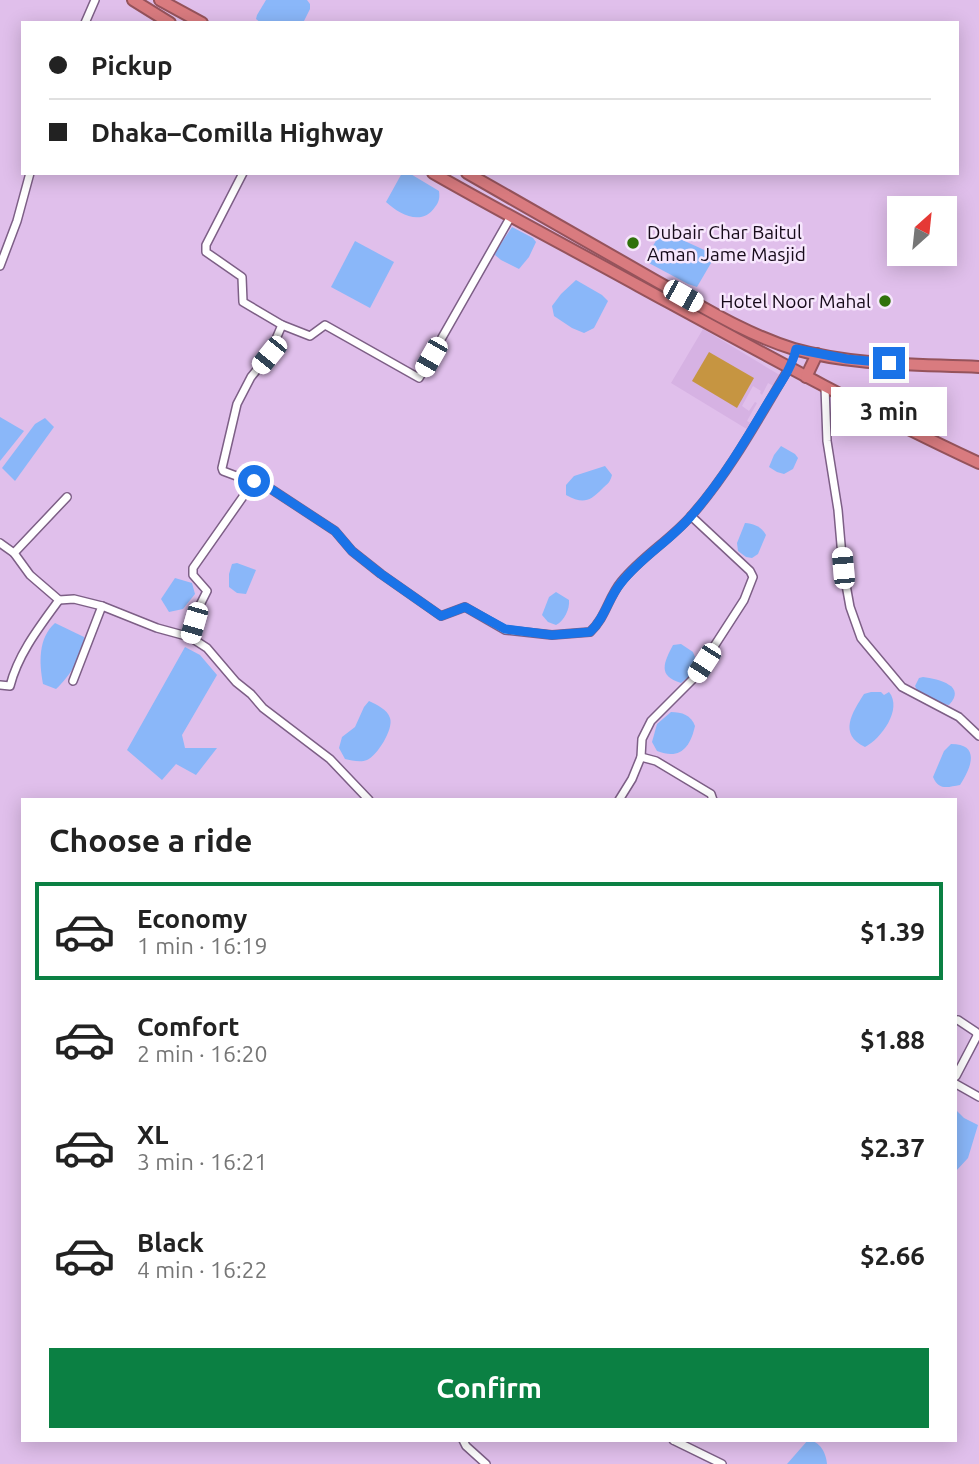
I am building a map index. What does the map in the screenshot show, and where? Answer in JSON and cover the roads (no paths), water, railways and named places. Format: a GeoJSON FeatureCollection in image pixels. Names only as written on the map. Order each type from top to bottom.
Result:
{"type":"FeatureCollection","features":[{"type":"Feature","properties":{"kind":"highway"},"geometry":{"type":"LineString","coordinates":[[133,0],[167,21]]}},
{"type":"Feature","properties":{"kind":"highway"},"geometry":{"type":"LineString","coordinates":[[160,0],[198,21]]}},
{"type":"Feature","properties":{"kind":"highway"},"geometry":{"type":"LineString","coordinates":[[436,175],[510,218],[789,368],[907,430],[979,463]]}},
{"type":"Feature","properties":{"kind":"highway"},"geometry":{"type":"LineString","coordinates":[[471,175],[705,308],[750,331],[796,349],[847,359],[979,367]]}},
{"type":"Feature","properties":{"kind":"highway"},"geometry":{"type":"LineString","coordinates":[[789,368],[796,349]]}},
{"type":"Feature","properties":{"kind":"highway"},"geometry":{"type":"LineString","coordinates":[[806,377],[817,354]]}},
{"type":"Feature","properties":{"kind":"street"},"geometry":{"type":"LineString","coordinates":[[86,21],[95,0]]}},
{"type":"Feature","properties":{"kind":"street"},"geometry":{"type":"LineString","coordinates":[[0,266],[17,221],[29,175]]}},
{"type":"Feature","properties":{"kind":"street"},"geometry":{"type":"LineString","coordinates":[[242,175],[206,245],[206,252],[243,277],[243,302],[282,325],[310,335],[325,325],[419,378],[510,218]]}},
{"type":"Feature","properties":{"kind":"street"},"geometry":{"type":"LineString","coordinates":[[282,325],[269,355],[251,377],[237,404],[222,468],[225,472],[271,489],[335,531],[352,551],[441,616],[465,607],[505,629],[552,635],[590,632],[600,623],[619,584],[691,516],[720,478],[789,368]]}},
{"type":"Feature","properties":{"kind":"street"},"geometry":{"type":"LineString","coordinates":[[825,387],[827,442],[838,510],[843,568],[850,607],[861,638],[902,687],[959,717],[979,736]]}},
{"type":"Feature","properties":{"kind":"street"},"geometry":{"type":"LineString","coordinates":[[190,637],[198,609],[207,591],[193,575],[193,568],[254,481]]}},
{"type":"Feature","properties":{"kind":"street"},"geometry":{"type":"LineString","coordinates":[[14,553],[67,497]]}},
{"type":"Feature","properties":{"kind":"street"},"geometry":{"type":"LineString","coordinates":[[620,798],[641,757],[642,738],[651,721],[693,679],[744,600],[753,577],[750,571],[691,516]]}},
{"type":"Feature","properties":{"kind":"street"},"geometry":{"type":"LineString","coordinates":[[0,543],[14,553],[30,575],[59,600],[74,599],[102,606],[157,628],[190,637],[207,648],[263,708],[330,759],[367,798]]}},
{"type":"Feature","properties":{"kind":"street"},"geometry":{"type":"LineString","coordinates":[[0,685],[10,686],[36,631],[59,600]]}},
{"type":"Feature","properties":{"kind":"street"},"geometry":{"type":"LineString","coordinates":[[73,681],[102,606]]}},
{"type":"Feature","properties":{"kind":"street"},"geometry":{"type":"LineString","coordinates":[[641,757],[656,761],[711,794],[712,798]]}},
{"type":"Feature","properties":{"kind":"street"},"geometry":{"type":"LineString","coordinates":[[957,1074],[977,1035],[958,1020]]}},
{"type":"Feature","properties":{"kind":"street"},"geometry":{"type":"LineString","coordinates":[[957,1085],[979,1097]]}},
{"type":"Feature","properties":{"kind":"street"},"geometry":{"type":"LineString","coordinates":[[464,1442],[486,1464]]}},
{"type":"Feature","properties":{"kind":"street"},"geometry":{"type":"LineString","coordinates":[[677,1442],[722,1464]]}},
{"type":"Feature","properties":{"kind":"water"},"geometry":{"type":"Polygon","coordinates":[[[266,0],[307,0],[310,4],[304,21],[258,21],[257,15],[266,0]]]}},
{"type":"Feature","properties":{"kind":"water"},"geometry":{"type":"Polygon","coordinates":[[[401,175],[412,175],[439,191],[435,207],[424,216],[404,214],[386,202],[401,175]]]}},
{"type":"Feature","properties":{"kind":"water"},"geometry":{"type":"Polygon","coordinates":[[[512,227],[536,242],[519,269],[495,255],[512,227]]]}},
{"type":"Feature","properties":{"kind":"water"},"geometry":{"type":"Polygon","coordinates":[[[667,233],[711,253],[711,263],[697,287],[647,262],[647,256],[660,234],[667,233]]]}},
{"type":"Feature","properties":{"kind":"water"},"geometry":{"type":"Polygon","coordinates":[[[355,241],[394,262],[370,308],[331,287],[355,241]]]}},
{"type":"Feature","properties":{"kind":"water"},"geometry":{"type":"Polygon","coordinates":[[[576,280],[608,301],[594,328],[584,333],[554,316],[552,306],[576,280]]]}},
{"type":"Feature","properties":{"kind":"water"},"geometry":{"type":"Polygon","coordinates":[[[0,417],[24,431],[0,461],[0,417]]]}},
{"type":"Feature","properties":{"kind":"water"},"geometry":{"type":"Polygon","coordinates":[[[45,418],[54,427],[15,481],[2,468],[35,424],[45,418]]]}},
{"type":"Feature","properties":{"kind":"water"},"geometry":{"type":"Polygon","coordinates":[[[781,446],[798,458],[793,469],[784,474],[769,467],[781,446]]]}},
{"type":"Feature","properties":{"kind":"water"},"geometry":{"type":"Polygon","coordinates":[[[605,466],[612,475],[611,478],[593,497],[577,500],[566,495],[566,485],[574,476],[605,466]]]}},
{"type":"Feature","properties":{"kind":"water"},"geometry":{"type":"Polygon","coordinates":[[[745,523],[757,526],[766,535],[758,554],[752,558],[738,551],[737,543],[745,523]]]}},
{"type":"Feature","properties":{"kind":"water"},"geometry":{"type":"Polygon","coordinates":[[[237,563],[256,570],[246,594],[237,593],[229,587],[232,564],[237,563]]]}},
{"type":"Feature","properties":{"kind":"water"},"geometry":{"type":"Polygon","coordinates":[[[175,578],[192,583],[195,594],[183,609],[169,612],[161,599],[175,578]]]}},
{"type":"Feature","properties":{"kind":"water"},"geometry":{"type":"Polygon","coordinates":[[[556,592],[569,600],[569,603],[564,618],[556,625],[548,622],[542,615],[549,597],[556,592]]]}},
{"type":"Feature","properties":{"kind":"water"},"geometry":{"type":"Polygon","coordinates":[[[55,623],[84,637],[75,665],[56,689],[43,684],[41,668],[45,636],[55,623]]]}},
{"type":"Feature","properties":{"kind":"water"},"geometry":{"type":"Polygon","coordinates":[[[681,644],[693,652],[695,657],[690,676],[681,683],[668,676],[665,663],[673,645],[681,644]]]}},
{"type":"Feature","properties":{"kind":"water"},"geometry":{"type":"Polygon","coordinates":[[[185,647],[200,655],[217,675],[182,735],[185,748],[217,748],[196,775],[176,764],[162,780],[127,750],[185,647]]]}},
{"type":"Feature","properties":{"kind":"water"},"geometry":{"type":"Polygon","coordinates":[[[919,678],[943,682],[953,688],[954,698],[949,705],[917,690],[915,686],[919,678]]]}},
{"type":"Feature","properties":{"kind":"water"},"geometry":{"type":"Polygon","coordinates":[[[881,692],[884,695],[889,692],[893,707],[892,715],[883,731],[865,747],[852,736],[850,723],[864,694],[881,692]]]}},
{"type":"Feature","properties":{"kind":"water"},"geometry":{"type":"Polygon","coordinates":[[[369,701],[389,715],[390,729],[384,742],[367,760],[345,759],[339,748],[342,737],[355,727],[369,701]]]}},
{"type":"Feature","properties":{"kind":"water"},"geometry":{"type":"Polygon","coordinates":[[[671,712],[686,715],[695,726],[687,746],[672,754],[657,751],[652,742],[657,724],[671,712]]]}},
{"type":"Feature","properties":{"kind":"water"},"geometry":{"type":"Polygon","coordinates":[[[951,744],[966,748],[971,757],[960,785],[944,787],[933,777],[944,751],[951,744]]]}},
{"type":"Feature","properties":{"kind":"water"},"geometry":{"type":"Polygon","coordinates":[[[957,1111],[978,1125],[968,1158],[957,1170],[957,1111]]]}},
{"type":"Feature","properties":{"kind":"water"},"geometry":{"type":"Polygon","coordinates":[[[806,1442],[813,1442],[822,1448],[827,1464],[787,1464],[806,1442]]]}},
{"type":"Feature","properties":{"kind":"place","name":"Dubair Char Baitul Aman Jame Masjid"},"geometry":{"type":"Point","coordinates":[633,243]}},
{"type":"Feature","properties":{"kind":"place","name":"Hotel Noor Mahal"},"geometry":{"type":"Point","coordinates":[885,301]}}]}
